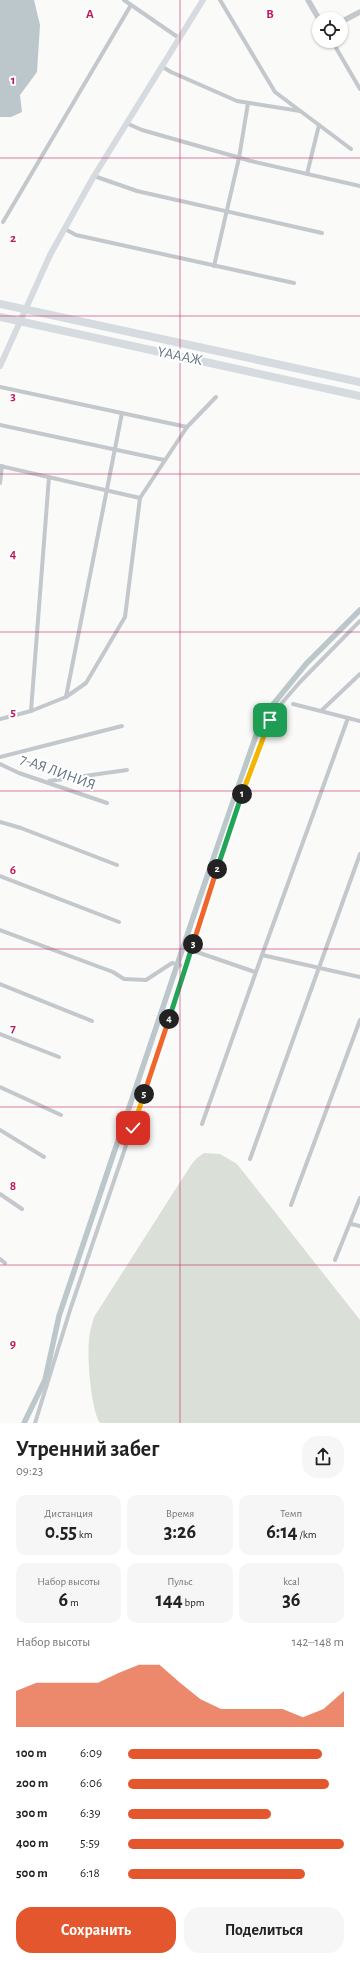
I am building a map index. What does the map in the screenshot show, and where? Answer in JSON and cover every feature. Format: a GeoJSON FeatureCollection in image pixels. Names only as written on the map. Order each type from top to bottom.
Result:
{"type":"FeatureCollection","features":[{"type":"Feature","properties":{"kind":"highway","name":"ҮАААЖ"},"geometry":{"type":"LineString","coordinates":[[0,304],[360,382]]}},
{"type":"Feature","properties":{"kind":"highway","name":"ҮАААЖ"},"geometry":{"type":"LineString","coordinates":[[0,317],[360,396]]}},
{"type":"Feature","properties":{"kind":"main road"},"geometry":{"type":"LineString","coordinates":[[0,366],[50,255],[94,176],[202,1]]}},
{"type":"Feature","properties":{"kind":"street"},"geometry":{"type":"LineString","coordinates":[[124,0],[179,38]]}},
{"type":"Feature","properties":{"kind":"street"},"geometry":{"type":"LineString","coordinates":[[220,0],[275,92],[352,149]]}},
{"type":"Feature","properties":{"kind":"street"},"geometry":{"type":"LineString","coordinates":[[308,0],[315,12]]}},
{"type":"Feature","properties":{"kind":"street"},"geometry":{"type":"LineString","coordinates":[[3,222],[131,5]]}},
{"type":"Feature","properties":{"kind":"street"},"geometry":{"type":"LineString","coordinates":[[348,18],[360,12]]}},
{"type":"Feature","properties":{"kind":"street"},"geometry":{"type":"LineString","coordinates":[[336,48],[360,89]]}},
{"type":"Feature","properties":{"kind":"street"},"geometry":{"type":"LineString","coordinates":[[161,66],[171,72],[237,101],[301,111]]}},
{"type":"Feature","properties":{"kind":"street"},"geometry":{"type":"LineString","coordinates":[[214,266],[239,158],[248,103]]}},
{"type":"Feature","properties":{"kind":"street"},"geometry":{"type":"LineString","coordinates":[[126,123],[142,130],[239,158],[360,186]]}},
{"type":"Feature","properties":{"kind":"street"},"geometry":{"type":"LineString","coordinates":[[307,174],[319,125]]}},
{"type":"Feature","properties":{"kind":"street"},"geometry":{"type":"LineString","coordinates":[[94,176],[137,191],[322,233]]}},
{"type":"Feature","properties":{"kind":"street"},"geometry":{"type":"LineString","coordinates":[[65,229],[76,235],[294,283]]}},
{"type":"Feature","properties":{"kind":"street"},"geometry":{"type":"LineString","coordinates":[[0,387],[187,427]]}},
{"type":"Feature","properties":{"kind":"street"},"geometry":{"type":"LineString","coordinates":[[0,719],[31,711],[66,697],[86,683],[125,617],[140,498],[187,427],[216,397]]}},
{"type":"Feature","properties":{"kind":"street"},"geometry":{"type":"LineString","coordinates":[[66,697],[122,413]]}},
{"type":"Feature","properties":{"kind":"street"},"geometry":{"type":"LineString","coordinates":[[0,426],[164,460]]}},
{"type":"Feature","properties":{"kind":"street"},"geometry":{"type":"LineString","coordinates":[[0,483],[1,466],[140,498]]}},
{"type":"Feature","properties":{"kind":"street"},"geometry":{"type":"LineString","coordinates":[[31,711],[49,477]]}},
{"type":"Feature","properties":{"kind":"street"},"geometry":{"type":"LineString","coordinates":[[35,1423],[71,1307],[122,1159],[239,804],[270,720],[300,682],[360,620]]}},
{"type":"Feature","properties":{"kind":"street"},"geometry":{"type":"LineString","coordinates":[[321,711],[360,674]]}},
{"type":"Feature","properties":{"kind":"street"},"geometry":{"type":"LineString","coordinates":[[293,704],[360,721]]}},
{"type":"Feature","properties":{"kind":"street"},"geometry":{"type":"LineString","coordinates":[[202,1124],[255,972],[348,718]]}},
{"type":"Feature","properties":{"kind":"street"},"geometry":{"type":"LineString","coordinates":[[0,758],[122,726]]}},
{"type":"Feature","properties":{"kind":"street","name":"7-АЯ ЛИНИЯ"},"geometry":{"type":"LineString","coordinates":[[0,764],[19,773],[107,803]]}},
{"type":"Feature","properties":{"kind":"street"},"geometry":{"type":"LineString","coordinates":[[47,782],[127,770]]}},
{"type":"Feature","properties":{"kind":"street"},"geometry":{"type":"LineString","coordinates":[[0,822],[117,865]]}},
{"type":"Feature","properties":{"kind":"street"},"geometry":{"type":"LineString","coordinates":[[250,1159],[360,854]]}},
{"type":"Feature","properties":{"kind":"street"},"geometry":{"type":"LineString","coordinates":[[0,876],[119,922]]}},
{"type":"Feature","properties":{"kind":"street"},"geometry":{"type":"LineString","coordinates":[[0,930],[112,972],[124,979],[146,980],[172,963],[186,967]]}},
{"type":"Feature","properties":{"kind":"street"},"geometry":{"type":"LineString","coordinates":[[191,950],[255,972]]}},
{"type":"Feature","properties":{"kind":"street"},"geometry":{"type":"LineString","coordinates":[[262,955],[360,977]]}},
{"type":"Feature","properties":{"kind":"street"},"geometry":{"type":"LineString","coordinates":[[0,984],[92,1021]]}},
{"type":"Feature","properties":{"kind":"street"},"geometry":{"type":"LineString","coordinates":[[291,1206],[360,1020]]}},
{"type":"Feature","properties":{"kind":"street"},"geometry":{"type":"LineString","coordinates":[[0,1034],[59,1057]]}},
{"type":"Feature","properties":{"kind":"street"},"geometry":{"type":"LineString","coordinates":[[0,1087],[62,1115]]}},
{"type":"Feature","properties":{"kind":"street"},"geometry":{"type":"LineString","coordinates":[[0,1130],[44,1157]]}},
{"type":"Feature","properties":{"kind":"street"},"geometry":{"type":"LineString","coordinates":[[0,1194],[22,1209]]}},
{"type":"Feature","properties":{"kind":"street"},"geometry":{"type":"LineString","coordinates":[[335,1260],[351,1224],[360,1198]]}},
{"type":"Feature","properties":{"kind":"street"},"geometry":{"type":"LineString","coordinates":[[351,1224],[360,1226]]}},
{"type":"Feature","properties":{"kind":"street"},"geometry":{"type":"LineString","coordinates":[[0,1259],[5,1263]]}},
{"type":"Feature","properties":{"kind":"shaded area"},"geometry":{"type":"Polygon","coordinates":[[[0,0],[34,0],[40,25],[37,72],[20,95],[22,112],[11,117],[0,117],[0,0]]]}},
{"type":"Feature","properties":{"kind":"shaded area"},"geometry":{"type":"Polygon","coordinates":[[[204,1153],[220,1154],[237,1164],[360,1320],[360,1423],[100,1423],[94,1407],[89,1371],[89,1338],[94,1317],[191,1165],[204,1153]]]}},
{"type":"Feature","properties":{"kind":"waterway"},"geometry":{"type":"LineString","coordinates":[[24,1423],[45,1380],[59,1316],[262,718],[306,664],[360,610]]}},
{"type":"Feature","properties":{"kind":"route"},"geometry":{"type":"LineString","coordinates":[[133,1128],[178,993],[210,888],[263,736],[270,720]]}}]}
